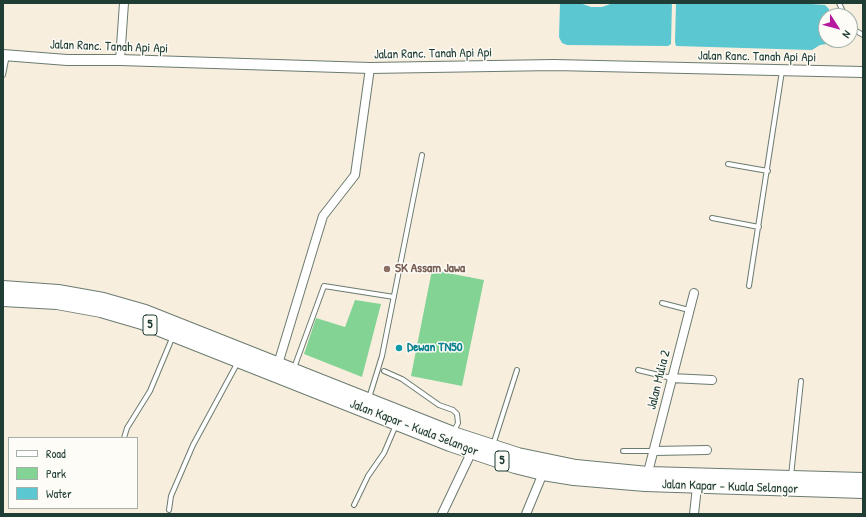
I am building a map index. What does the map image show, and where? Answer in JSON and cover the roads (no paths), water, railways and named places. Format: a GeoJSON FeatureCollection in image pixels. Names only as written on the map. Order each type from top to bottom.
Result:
{"type":"FeatureCollection","features":[{"type":"Feature","properties":{"kind":"highway","name":"Jalan Kapar - Kuala Selangor"},"geometry":{"type":"LineString","coordinates":[[3,288],[58,292],[103,300],[174,323],[278,364],[291,375]]}},
{"type":"Feature","properties":{"kind":"highway","name":"Jalan Kapar - Kuala Selangor"},"geometry":{"type":"LineString","coordinates":[[3,299],[57,302],[102,310],[174,334],[240,360],[291,375],[367,405],[518,456],[697,487],[863,490]]}},
{"type":"Feature","properties":{"kind":"highway","name":"Jalan Kapar - Kuala Selangor"},"geometry":{"type":"LineString","coordinates":[[367,405],[397,422],[472,451],[515,466],[543,473],[574,478],[791,478],[863,480]]}},
{"type":"Feature","properties":{"kind":"street"},"geometry":{"type":"LineString","coordinates":[[120,60],[124,3]]}},
{"type":"Feature","properties":{"kind":"street","name":"Jalan Ranc. Tanah Api Api"},"geometry":{"type":"LineString","coordinates":[[5,55],[67,60],[120,60],[370,68],[554,65],[863,72]]}},
{"type":"Feature","properties":{"kind":"street"},"geometry":{"type":"LineString","coordinates":[[278,364],[323,216],[355,175],[370,68]]}},
{"type":"Feature","properties":{"kind":"street","name":"Jalan Mulia 2"},"geometry":{"type":"LineString","coordinates":[[647,479],[671,378],[694,293]]}},
{"type":"Feature","properties":{"kind":"street"},"geometry":{"type":"LineString","coordinates":[[671,378],[712,380]]}},
{"type":"Feature","properties":{"kind":"street"},"geometry":{"type":"LineString","coordinates":[[654,451],[707,450]]}},
{"type":"Feature","properties":{"kind":"street"},"geometry":{"type":"LineString","coordinates":[[442,514],[472,451]]}},
{"type":"Feature","properties":{"kind":"street"},"geometry":{"type":"LineString","coordinates":[[526,514],[543,473]]}},
{"type":"Feature","properties":{"kind":"street"},"geometry":{"type":"LineString","coordinates":[[694,514],[697,487]]}},
{"type":"Feature","properties":{"kind":"lane"},"geometry":{"type":"LineString","coordinates":[[3,75],[5,55]]}},
{"type":"Feature","properties":{"kind":"lane"},"geometry":{"type":"LineString","coordinates":[[749,286],[768,171],[782,70]]}},
{"type":"Feature","properties":{"kind":"lane"},"geometry":{"type":"LineString","coordinates":[[367,405],[382,356],[422,155]]}},
{"type":"Feature","properties":{"kind":"lane"},"geometry":{"type":"LineString","coordinates":[[728,164],[768,171]]}},
{"type":"Feature","properties":{"kind":"lane"},"geometry":{"type":"LineString","coordinates":[[712,218],[759,227]]}},
{"type":"Feature","properties":{"kind":"lane"},"geometry":{"type":"LineString","coordinates":[[291,375],[324,286],[394,296]]}},
{"type":"Feature","properties":{"kind":"lane"},"geometry":{"type":"LineString","coordinates":[[662,304],[689,310]]}},
{"type":"Feature","properties":{"kind":"lane"},"geometry":{"type":"LineString","coordinates":[[124,437],[127,428],[150,391],[174,334]]}},
{"type":"Feature","properties":{"kind":"lane"},"geometry":{"type":"LineString","coordinates":[[169,510],[171,496],[193,445],[240,360]]}},
{"type":"Feature","properties":{"kind":"lane"},"geometry":{"type":"LineString","coordinates":[[493,447],[517,370]]}},
{"type":"Feature","properties":{"kind":"lane"},"geometry":{"type":"LineString","coordinates":[[638,370],[671,378]]}},
{"type":"Feature","properties":{"kind":"lane"},"geometry":{"type":"LineString","coordinates":[[384,371],[402,379],[428,399],[453,410],[457,414],[458,423],[453,434]]}},
{"type":"Feature","properties":{"kind":"lane"},"geometry":{"type":"LineString","coordinates":[[791,478],[801,381]]}},
{"type":"Feature","properties":{"kind":"lane"},"geometry":{"type":"LineString","coordinates":[[354,505],[368,476],[384,453],[397,422]]}},
{"type":"Feature","properties":{"kind":"lane"},"geometry":{"type":"LineString","coordinates":[[623,451],[654,451]]}},
{"type":"Feature","properties":{"kind":"water"},"geometry":{"type":"Polygon","coordinates":[[[560,3],[580,3],[591,7],[602,7],[613,3],[672,3],[671,44],[668,46],[567,45],[562,43],[559,37],[560,3]]]}},
{"type":"Feature","properties":{"kind":"water"},"geometry":{"type":"Polygon","coordinates":[[[676,3],[797,3],[825,5],[828,8],[818,8],[818,46],[812,50],[676,46],[676,3]]]}},
{"type":"Feature","properties":{"kind":"place","name":"SK Assam Jawa"},"geometry":{"type":"Point","coordinates":[387,269]}},
{"type":"Feature","properties":{"kind":"place","name":"Dewan TN50"},"geometry":{"type":"Point","coordinates":[399,348]}}]}
